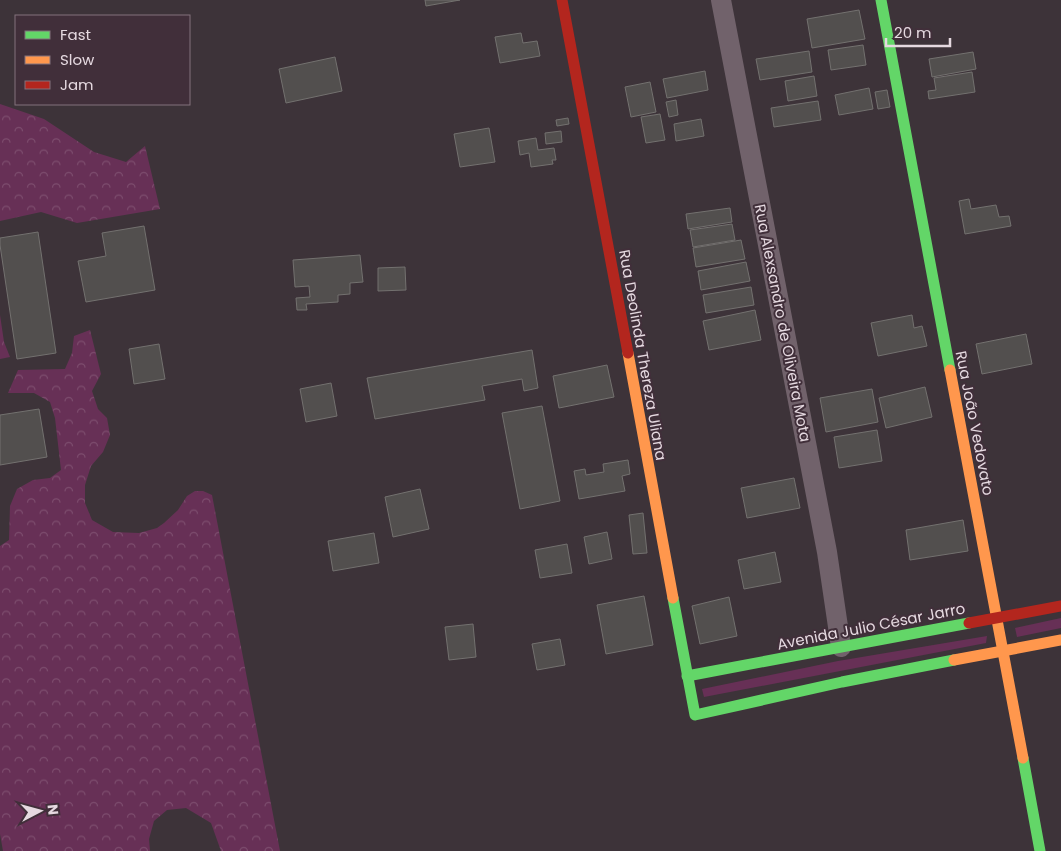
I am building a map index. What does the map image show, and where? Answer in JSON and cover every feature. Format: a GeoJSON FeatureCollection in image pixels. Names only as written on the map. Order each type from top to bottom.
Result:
{"type":"FeatureCollection","features":[{"type":"Feature","properties":{"kind":"street","name":"Rua Deolinda Thereza Uliana"},"geometry":{"type":"LineString","coordinates":[[562,0],[695,715],[842,682],[1003,651]]}},
{"type":"Feature","properties":{"kind":"street","name":"Rua Alexsandro de Oliveira Mota"},"geometry":{"type":"LineString","coordinates":[[721,0],[827,552],[841,647]]}},
{"type":"Feature","properties":{"kind":"street","name":"Rua João Vedovato"},"geometry":{"type":"LineString","coordinates":[[881,0],[1040,851]]}},
{"type":"Feature","properties":{"kind":"street","name":"Avenida Julio César Jarro"},"geometry":{"type":"LineString","coordinates":[[687,676],[1061,606]]}},
{"type":"Feature","properties":{"kind":"street"},"geometry":{"type":"LineString","coordinates":[[1003,651],[1061,640]]}},
{"type":"Feature","properties":{"kind":"green space"},"geometry":{"type":"Polygon","coordinates":[[[0,104],[44,119],[94,152],[126,162],[145,146],[160,209],[77,223],[41,212],[0,221],[0,104]]]}},
{"type":"Feature","properties":{"kind":"green space"},"geometry":{"type":"Polygon","coordinates":[[[0,315],[4,342],[10,357],[0,359],[0,315]]]}},
{"type":"Feature","properties":{"kind":"green space"},"geometry":{"type":"Polygon","coordinates":[[[90,330],[101,374],[92,391],[98,409],[107,418],[110,435],[103,452],[91,466],[85,485],[85,503],[92,520],[113,532],[139,533],[157,528],[164,523],[178,510],[187,496],[195,491],[203,491],[212,495],[280,851],[221,851],[211,823],[186,808],[167,810],[154,821],[149,839],[150,851],[3,851],[0,834],[0,546],[9,540],[10,506],[17,489],[33,480],[50,478],[61,470],[55,418],[50,402],[34,393],[8,393],[18,370],[65,369],[72,353],[74,336],[90,330]]]}},
{"type":"Feature","properties":{"kind":"green space"},"geometry":{"type":"Polygon","coordinates":[[[1061,618],[1061,628],[1017,637],[1015,628],[1061,618]]]}},
{"type":"Feature","properties":{"kind":"green space"},"geometry":{"type":"Polygon","coordinates":[[[987,636],[986,643],[704,697],[702,689],[838,661],[987,636]]]}},
{"type":"Feature","properties":{"kind":"building"},"geometry":{"type":"Polygon","coordinates":[[[425,0],[460,0],[426,6],[425,0]]]}},
{"type":"Feature","properties":{"kind":"building"},"geometry":{"type":"Polygon","coordinates":[[[859,10],[865,39],[812,48],[807,19],[859,10]]]}},
{"type":"Feature","properties":{"kind":"building"},"geometry":{"type":"Polygon","coordinates":[[[521,33],[523,43],[537,41],[540,56],[500,63],[495,37],[521,33]]]}},
{"type":"Feature","properties":{"kind":"building"},"geometry":{"type":"Polygon","coordinates":[[[863,45],[866,65],[831,70],[828,50],[863,45]]]}},
{"type":"Feature","properties":{"kind":"building"},"geometry":{"type":"Polygon","coordinates":[[[809,51],[812,72],[760,80],[756,59],[809,51]]]}},
{"type":"Feature","properties":{"kind":"building"},"geometry":{"type":"Polygon","coordinates":[[[973,52],[976,69],[932,77],[929,59],[973,52]]]}},
{"type":"Feature","properties":{"kind":"building"},"geometry":{"type":"Polygon","coordinates":[[[335,57],[342,91],[286,103],[279,69],[335,57]]]}},
{"type":"Feature","properties":{"kind":"building"},"geometry":{"type":"Polygon","coordinates":[[[705,71],[708,90],[667,98],[663,79],[705,71]]]}},
{"type":"Feature","properties":{"kind":"building"},"geometry":{"type":"Polygon","coordinates":[[[972,72],[975,92],[929,99],[928,91],[936,90],[934,78],[972,72]]]}},
{"type":"Feature","properties":{"kind":"building"},"geometry":{"type":"Polygon","coordinates":[[[814,76],[817,96],[788,101],[785,81],[814,76]]]}},
{"type":"Feature","properties":{"kind":"building"},"geometry":{"type":"Polygon","coordinates":[[[650,82],[656,112],[631,117],[625,87],[650,82]]]}},
{"type":"Feature","properties":{"kind":"building"},"geometry":{"type":"Polygon","coordinates":[[[869,88],[873,109],[839,115],[835,95],[869,88]]]}},
{"type":"Feature","properties":{"kind":"building"},"geometry":{"type":"Polygon","coordinates":[[[887,90],[890,107],[878,109],[875,92],[887,90]]]}},
{"type":"Feature","properties":{"kind":"building"},"geometry":{"type":"Polygon","coordinates":[[[676,100],[678,115],[669,117],[666,102],[676,100]]]}},
{"type":"Feature","properties":{"kind":"building"},"geometry":{"type":"Polygon","coordinates":[[[818,101],[821,120],[774,127],[771,108],[818,101]]]}},
{"type":"Feature","properties":{"kind":"building"},"geometry":{"type":"Polygon","coordinates":[[[660,114],[665,140],[646,143],[641,117],[660,114]]]}},
{"type":"Feature","properties":{"kind":"building"},"geometry":{"type":"Polygon","coordinates":[[[568,118],[569,124],[557,126],[556,120],[568,118]]]}},
{"type":"Feature","properties":{"kind":"building"},"geometry":{"type":"Polygon","coordinates":[[[701,119],[704,136],[676,141],[674,124],[701,119]]]}},
{"type":"Feature","properties":{"kind":"building"},"geometry":{"type":"Polygon","coordinates":[[[489,128],[495,162],[460,167],[454,134],[489,128]]]}},
{"type":"Feature","properties":{"kind":"building"},"geometry":{"type":"Polygon","coordinates":[[[561,131],[562,142],[546,144],[545,133],[561,131]]]}},
{"type":"Feature","properties":{"kind":"building"},"geometry":{"type":"Polygon","coordinates":[[[536,138],[538,150],[554,148],[556,160],[552,160],[553,164],[531,167],[529,153],[520,155],[518,141],[536,138]]]}},
{"type":"Feature","properties":{"kind":"building"},"geometry":{"type":"Polygon","coordinates":[[[969,199],[971,209],[996,205],[999,217],[1009,216],[1011,226],[965,234],[959,201],[969,199]]]}},
{"type":"Feature","properties":{"kind":"building"},"geometry":{"type":"Polygon","coordinates":[[[730,208],[732,222],[688,229],[686,214],[730,208]]]}},
{"type":"Feature","properties":{"kind":"building"},"geometry":{"type":"Polygon","coordinates":[[[732,224],[735,240],[693,247],[690,230],[732,224]]]}},
{"type":"Feature","properties":{"kind":"building"},"geometry":{"type":"Polygon","coordinates":[[[144,226],[155,290],[86,302],[78,261],[106,256],[102,233],[144,226]]]}},
{"type":"Feature","properties":{"kind":"building"},"geometry":{"type":"Polygon","coordinates":[[[38,232],[56,353],[17,359],[0,238],[38,232]]]}},
{"type":"Feature","properties":{"kind":"building"},"geometry":{"type":"Polygon","coordinates":[[[741,240],[745,259],[696,267],[693,248],[741,240]]]}},
{"type":"Feature","properties":{"kind":"building"},"geometry":{"type":"Polygon","coordinates":[[[360,255],[363,282],[350,283],[350,294],[338,295],[338,302],[306,304],[307,310],[297,310],[296,298],[310,297],[309,286],[295,287],[293,260],[360,255]]]}},
{"type":"Feature","properties":{"kind":"building"},"geometry":{"type":"Polygon","coordinates":[[[746,262],[750,281],[701,290],[698,271],[746,262]]]}},
{"type":"Feature","properties":{"kind":"building"},"geometry":{"type":"Polygon","coordinates":[[[405,267],[406,290],[378,291],[378,268],[405,267]]]}},
{"type":"Feature","properties":{"kind":"building"},"geometry":{"type":"Polygon","coordinates":[[[751,287],[754,305],[706,313],[703,295],[751,287]]]}},
{"type":"Feature","properties":{"kind":"building"},"geometry":{"type":"Polygon","coordinates":[[[755,310],[761,340],[709,350],[703,321],[755,310]]]}},
{"type":"Feature","properties":{"kind":"building"},"geometry":{"type":"Polygon","coordinates":[[[912,315],[914,328],[922,326],[927,346],[878,356],[871,323],[912,315]]]}},
{"type":"Feature","properties":{"kind":"building"},"geometry":{"type":"Polygon","coordinates":[[[1026,334],[1032,364],[982,374],[976,344],[1026,334]]]}},
{"type":"Feature","properties":{"kind":"building"},"geometry":{"type":"Polygon","coordinates":[[[159,344],[165,379],[134,384],[129,349],[159,344]]]}},
{"type":"Feature","properties":{"kind":"building"},"geometry":{"type":"Polygon","coordinates":[[[532,350],[538,388],[524,391],[522,379],[482,386],[485,400],[375,419],[367,378],[532,350]]]}},
{"type":"Feature","properties":{"kind":"building"},"geometry":{"type":"Polygon","coordinates":[[[607,365],[614,397],[559,408],[553,376],[607,365]]]}},
{"type":"Feature","properties":{"kind":"building"},"geometry":{"type":"Polygon","coordinates":[[[331,383],[337,416],[306,422],[300,389],[331,383]]]}},
{"type":"Feature","properties":{"kind":"building"},"geometry":{"type":"Polygon","coordinates":[[[925,387],[932,417],[886,428],[879,398],[925,387]]]}},
{"type":"Feature","properties":{"kind":"building"},"geometry":{"type":"Polygon","coordinates":[[[872,389],[878,422],[826,432],[820,398],[872,389]]]}},
{"type":"Feature","properties":{"kind":"building"},"geometry":{"type":"Polygon","coordinates":[[[542,406],[560,501],[520,509],[502,413],[542,406]]]}},
{"type":"Feature","properties":{"kind":"building"},"geometry":{"type":"Polygon","coordinates":[[[39,409],[47,457],[0,465],[0,415],[39,409]]]}},
{"type":"Feature","properties":{"kind":"building"},"geometry":{"type":"Polygon","coordinates":[[[877,430],[882,461],[839,468],[834,437],[877,430]]]}},
{"type":"Feature","properties":{"kind":"building"},"geometry":{"type":"Polygon","coordinates":[[[628,460],[630,474],[622,476],[625,491],[579,499],[574,471],[585,469],[586,475],[604,472],[603,464],[628,460]]]}},
{"type":"Feature","properties":{"kind":"building"},"geometry":{"type":"Polygon","coordinates":[[[794,478],[800,508],[747,518],[741,488],[794,478]]]}},
{"type":"Feature","properties":{"kind":"building"},"geometry":{"type":"Polygon","coordinates":[[[420,489],[429,529],[393,537],[385,497],[420,489]]]}},
{"type":"Feature","properties":{"kind":"building"},"geometry":{"type":"Polygon","coordinates":[[[643,513],[647,553],[633,554],[629,515],[643,513]]]}},
{"type":"Feature","properties":{"kind":"building"},"geometry":{"type":"Polygon","coordinates":[[[963,520],[968,551],[910,560],[906,530],[963,520]]]}},
{"type":"Feature","properties":{"kind":"building"},"geometry":{"type":"Polygon","coordinates":[[[607,532],[612,559],[589,564],[584,537],[607,532]]]}},
{"type":"Feature","properties":{"kind":"building"},"geometry":{"type":"Polygon","coordinates":[[[374,533],[379,563],[333,571],[328,541],[374,533]]]}},
{"type":"Feature","properties":{"kind":"building"},"geometry":{"type":"Polygon","coordinates":[[[567,544],[572,573],[540,578],[535,550],[567,544]]]}},
{"type":"Feature","properties":{"kind":"building"},"geometry":{"type":"Polygon","coordinates":[[[775,552],[781,582],[744,589],[738,560],[775,552]]]}},
{"type":"Feature","properties":{"kind":"building"},"geometry":{"type":"Polygon","coordinates":[[[644,596],[653,645],[606,654],[597,605],[644,596]]]}},
{"type":"Feature","properties":{"kind":"building"},"geometry":{"type":"Polygon","coordinates":[[[729,597],[737,636],[700,644],[692,606],[729,597]]]}},
{"type":"Feature","properties":{"kind":"building"},"geometry":{"type":"Polygon","coordinates":[[[473,624],[476,657],[449,660],[445,627],[473,624]]]}},
{"type":"Feature","properties":{"kind":"building"},"geometry":{"type":"Polygon","coordinates":[[[560,639],[565,665],[537,670],[532,644],[560,639]]]}},
{"type":"Feature","properties":{"kind":"traffic: fast"},"geometry":{"type":"LineString","coordinates":[[881,0],[950,370]]}},
{"type":"Feature","properties":{"kind":"traffic: fast"},"geometry":{"type":"LineString","coordinates":[[673,598],[695,715],[842,682],[954,660]]}},
{"type":"Feature","properties":{"kind":"traffic: fast"},"geometry":{"type":"LineString","coordinates":[[687,676],[969,623]]}},
{"type":"Feature","properties":{"kind":"traffic: fast"},"geometry":{"type":"LineString","coordinates":[[1023,758],[1040,851]]}},
{"type":"Feature","properties":{"kind":"traffic: slow"},"geometry":{"type":"LineString","coordinates":[[628,353],[673,598]]}},
{"type":"Feature","properties":{"kind":"traffic: slow"},"geometry":{"type":"LineString","coordinates":[[950,370],[1023,758]]}},
{"type":"Feature","properties":{"kind":"traffic: slow"},"geometry":{"type":"LineString","coordinates":[[954,660],[1061,640]]}},
{"type":"Feature","properties":{"kind":"traffic: jam"},"geometry":{"type":"LineString","coordinates":[[562,0],[628,353]]}},
{"type":"Feature","properties":{"kind":"traffic: jam"},"geometry":{"type":"LineString","coordinates":[[969,623],[1061,606]]}}]}
